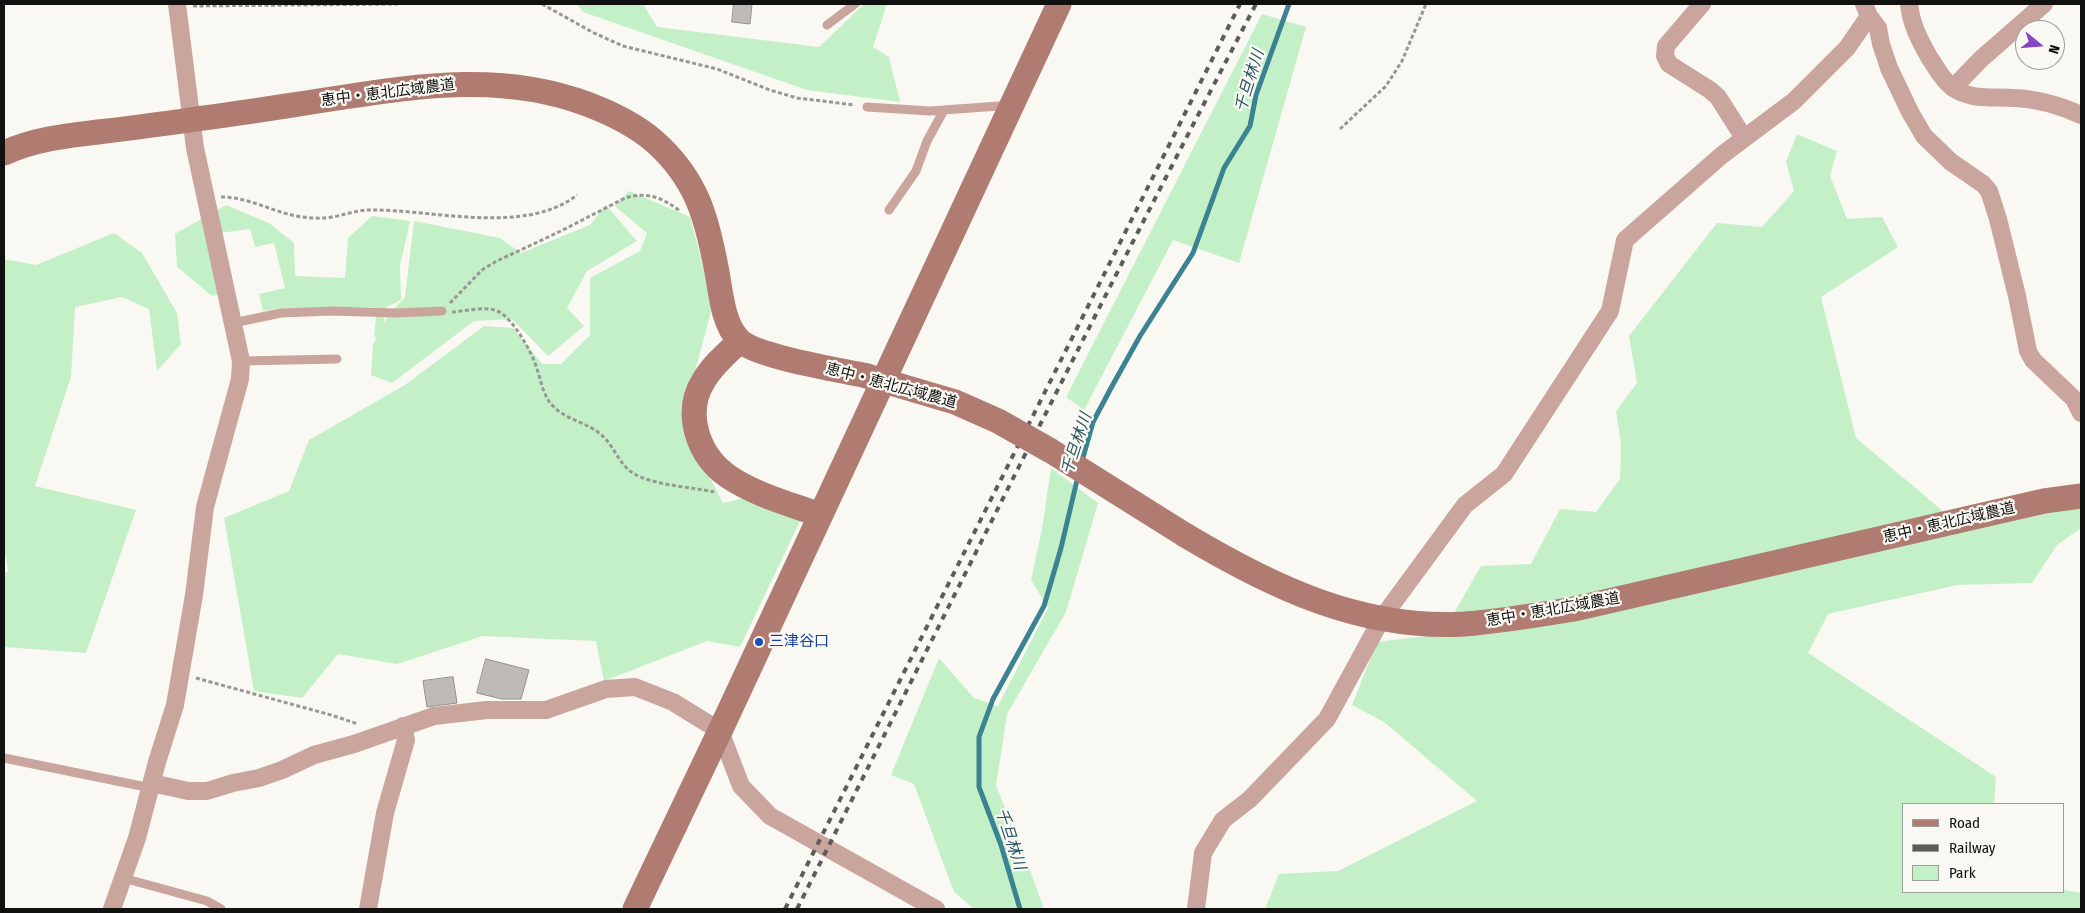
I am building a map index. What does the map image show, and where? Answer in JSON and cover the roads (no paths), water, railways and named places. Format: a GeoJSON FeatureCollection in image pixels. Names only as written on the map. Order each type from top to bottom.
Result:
{"type":"FeatureCollection","features":[{"type":"Feature","properties":{"kind":"street"},"geometry":{"type":"LineString","coordinates":[[635,909],[720,731],[1058,4]]}},
{"type":"Feature","properties":{"kind":"street"},"geometry":{"type":"LineString","coordinates":[[1702,4],[1666,46],[1665,56],[1669,64],[1718,97],[1744,138]]}},
{"type":"Feature","properties":{"kind":"street"},"geometry":{"type":"LineString","coordinates":[[1909,4],[1911,20],[1919,40],[1940,74],[1953,88],[1965,94],[1983,97],[2040,101],[2081,115]]}},
{"type":"Feature","properties":{"kind":"street"},"geometry":{"type":"LineString","coordinates":[[1953,88],[1981,59],[2044,4]]}},
{"type":"Feature","properties":{"kind":"street"},"geometry":{"type":"LineString","coordinates":[[112,909],[152,785],[157,762],[175,705],[205,507],[240,379],[241,361],[195,148],[193,120],[177,5]]}},
{"type":"Feature","properties":{"kind":"street"},"geometry":{"type":"LineString","coordinates":[[1196,909],[1203,853],[1223,820],[1250,799],[1327,719],[1382,618],[1465,504],[1504,474],[1610,311],[1625,240],[1722,154],[1794,101],[1846,48],[1866,10],[1878,28],[1880,44],[1889,68],[1924,136],[1951,162],[1983,184],[1989,191],[2006,248],[2028,351],[2033,360],[2074,399],[2081,413]]}},
{"type":"Feature","properties":{"kind":"street","name":"恵中・恵北広域農道"},"geometry":{"type":"LineString","coordinates":[[4,153],[22,145],[51,137],[193,120],[414,86],[488,84],[541,90],[563,95],[621,118],[645,134],[678,166],[698,198],[728,321],[740,341],[770,355],[867,376],[955,402],[998,421],[1051,451],[1236,566],[1322,604],[1382,618],[1420,623],[1463,624],[1509,620],[1565,610],[2044,501],[2081,496]]}},
{"type":"Feature","properties":{"kind":"street"},"geometry":{"type":"LineString","coordinates":[[740,341],[716,364],[703,381],[696,399],[694,416],[701,447],[712,462],[728,476],[746,486],[820,515]]}},
{"type":"Feature","properties":{"kind":"street"},"geometry":{"type":"LineString","coordinates":[[152,785],[188,791],[207,790],[233,782],[259,778],[314,755],[434,716],[487,710],[546,710],[606,689],[635,686],[673,702],[720,731],[741,786],[770,816],[936,909]]}},
{"type":"Feature","properties":{"kind":"street"},"geometry":{"type":"LineString","coordinates":[[368,909],[385,813],[406,740],[403,726]]}},
{"type":"Feature","properties":{"kind":"lane"},"geometry":{"type":"LineString","coordinates":[[826,25],[855,4]]}},
{"type":"Feature","properties":{"kind":"lane"},"geometry":{"type":"LineString","coordinates":[[867,107],[944,110],[999,106],[1008,110]]}},
{"type":"Feature","properties":{"kind":"lane"},"geometry":{"type":"LineString","coordinates":[[890,210],[916,171],[927,141],[944,110]]}},
{"type":"Feature","properties":{"kind":"lane"},"geometry":{"type":"LineString","coordinates":[[233,323],[281,313],[442,311]]}},
{"type":"Feature","properties":{"kind":"lane"},"geometry":{"type":"LineString","coordinates":[[241,361],[337,359]]}},
{"type":"Feature","properties":{"kind":"lane"},"geometry":{"type":"LineString","coordinates":[[4,758],[152,785]]}},
{"type":"Feature","properties":{"kind":"lane"},"geometry":{"type":"LineString","coordinates":[[123,878],[207,901],[221,909]]}},
{"type":"Feature","properties":{"kind":"waterway","name":"千旦林川"},"geometry":{"type":"LineString","coordinates":[[1082,461],[1093,422],[1111,388],[1140,336],[1193,253],[1224,168],[1250,126],[1256,95],[1289,4]]}},
{"type":"Feature","properties":{"kind":"waterway","name":"千旦林川"},"geometry":{"type":"LineString","coordinates":[[1020,909],[1001,845],[979,787],[979,737],[993,699],[1044,606],[1061,548],[1078,476]]}},
{"type":"Feature","properties":{"kind":"railway"},"geometry":{"type":"LineString","coordinates":[[785,909],[1240,4]]}},
{"type":"Feature","properties":{"kind":"railway"},"geometry":{"type":"LineString","coordinates":[[797,909],[1082,342],[1256,4]]}},
{"type":"Feature","properties":{"kind":"place","name":"三津谷口"},"geometry":{"type":"Point","coordinates":[759,642]}}]}
